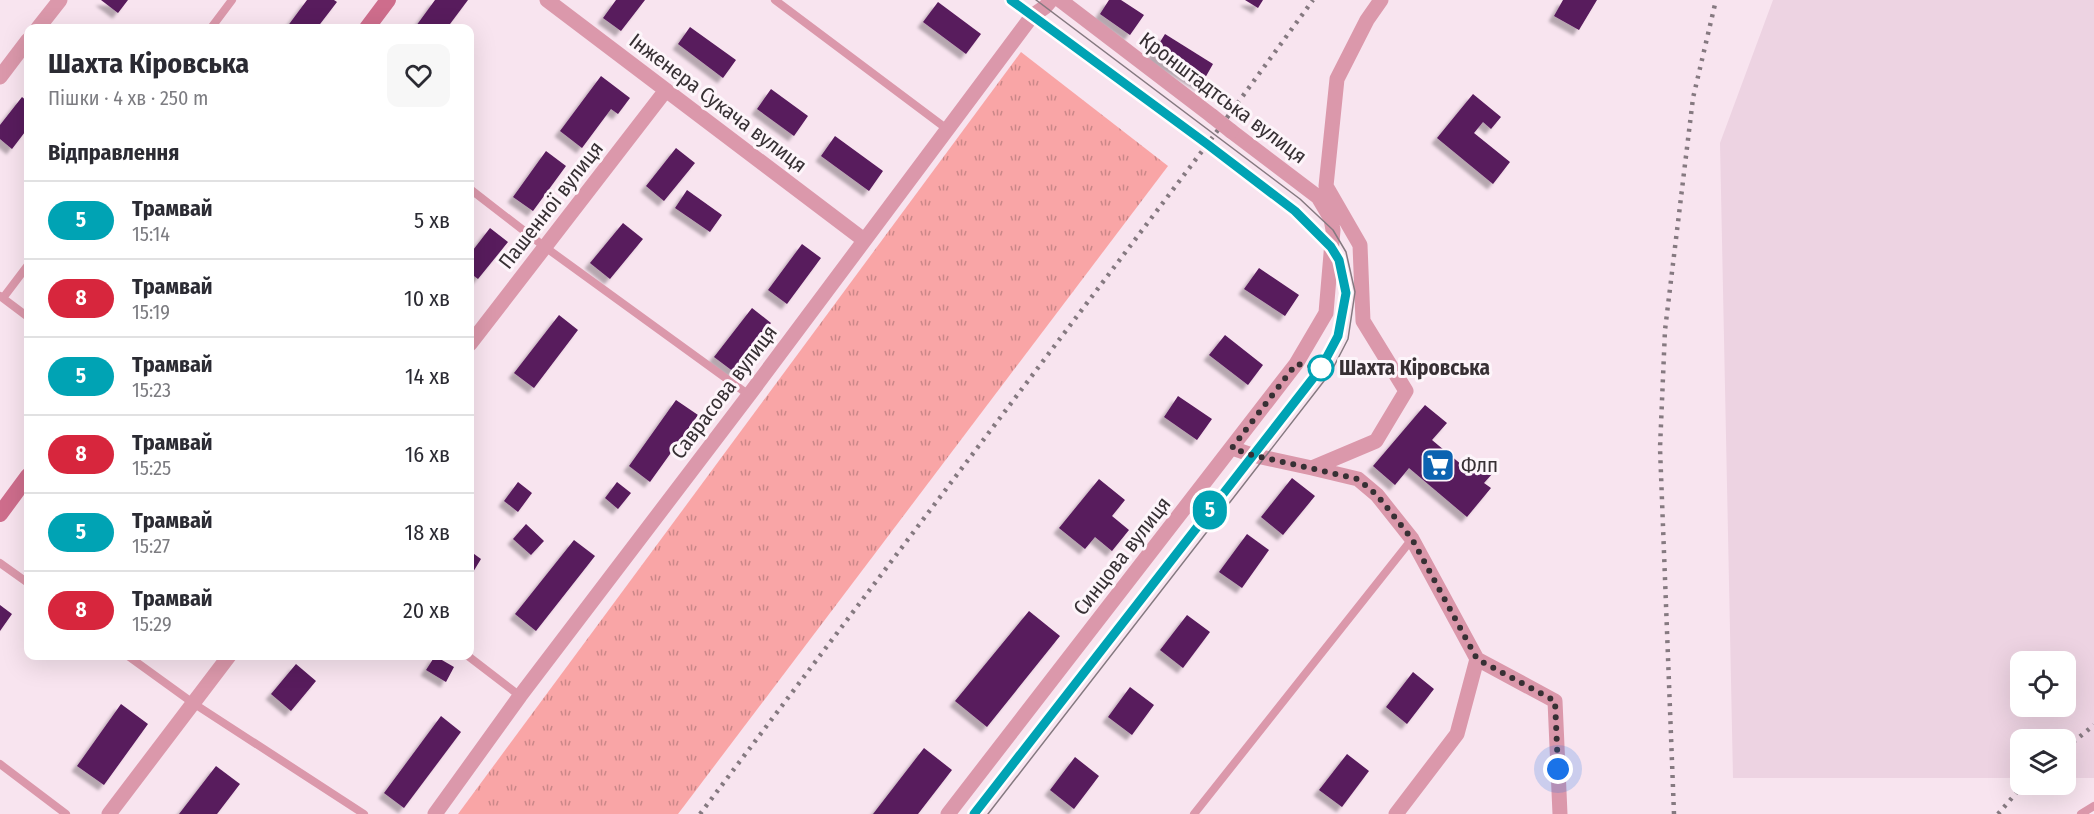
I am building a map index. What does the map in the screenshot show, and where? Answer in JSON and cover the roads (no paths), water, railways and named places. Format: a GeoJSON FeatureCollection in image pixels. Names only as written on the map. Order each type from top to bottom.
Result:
{"type":"FeatureCollection","features":[{"type":"Feature","properties":{"kind":"main road"},"geometry":{"type":"LineString","coordinates":[[370,24],[388,0]]}},
{"type":"Feature","properties":{"kind":"main road"},"geometry":{"type":"LineString","coordinates":[[0,514],[24,481]]}},
{"type":"Feature","properties":{"kind":"street"},"geometry":{"type":"LineString","coordinates":[[41,24],[60,0]]}},
{"type":"Feature","properties":{"kind":"street","name":"Інженера Сукача вулиця"},"geometry":{"type":"LineString","coordinates":[[547,0],[864,240]]}},
{"type":"Feature","properties":{"kind":"street","name":"Саврасова вулиця"},"geometry":{"type":"LineString","coordinates":[[435,814],[520,696],[749,395],[1032,16],[1051,0]]}},
{"type":"Feature","properties":{"kind":"street","name":"Кронштадтська вулиця"},"geometry":{"type":"LineString","coordinates":[[1059,0],[1318,197],[1331,219],[1333,230],[1331,247]]}},
{"type":"Feature","properties":{"kind":"street"},"geometry":{"type":"LineString","coordinates":[[1312,468],[1376,441],[1406,391],[1363,321],[1360,245],[1326,186],[1337,79],[1367,20],[1381,0]]}},
{"type":"Feature","properties":{"kind":"street"},"geometry":{"type":"LineString","coordinates":[[0,77],[24,45]]}},
{"type":"Feature","properties":{"kind":"street","name":"Пашенної вулиця"},"geometry":{"type":"LineString","coordinates":[[474,339],[666,90]]}},
{"type":"Feature","properties":{"kind":"street","name":"Синцова вулиця"},"geometry":{"type":"LineString","coordinates":[[948,814],[1296,364],[1326,313],[1331,247]]}},
{"type":"Feature","properties":{"kind":"street"},"geometry":{"type":"LineString","coordinates":[[1232,448],[1252,455],[1358,479],[1377,495],[1412,539],[1477,659],[1555,701],[1560,814]]}},
{"type":"Feature","properties":{"kind":"street"},"geometry":{"type":"LineString","coordinates":[[1396,814],[1457,734],[1477,659]]}},
{"type":"Feature","properties":{"kind":"street"},"geometry":{"type":"LineString","coordinates":[[109,814],[226,660]]}},
{"type":"Feature","properties":{"kind":"lane"},"geometry":{"type":"LineString","coordinates":[[214,24],[232,0]]}},
{"type":"Feature","properties":{"kind":"lane"},"geometry":{"type":"LineString","coordinates":[[775,0],[947,129]]}},
{"type":"Feature","properties":{"kind":"lane"},"geometry":{"type":"LineString","coordinates":[[474,192],[545,247],[749,395]]}},
{"type":"Feature","properties":{"kind":"lane"},"geometry":{"type":"LineString","coordinates":[[24,270],[1,297],[24,314]]}},
{"type":"Feature","properties":{"kind":"lane"},"geometry":{"type":"LineString","coordinates":[[1194,814],[1412,539]]}},
{"type":"Feature","properties":{"kind":"lane"},"geometry":{"type":"LineString","coordinates":[[0,563],[24,581]]}},
{"type":"Feature","properties":{"kind":"lane"},"geometry":{"type":"LineString","coordinates":[[134,660],[193,703],[364,814]]}},
{"type":"Feature","properties":{"kind":"lane"},"geometry":{"type":"LineString","coordinates":[[473,660],[520,696]]}},
{"type":"Feature","properties":{"kind":"lane"},"geometry":{"type":"LineString","coordinates":[[0,764],[66,814]]}},
{"type":"Feature","properties":{"kind":"lane"},"geometry":{"type":"LineString","coordinates":[[2081,814],[2094,806]]}},
{"type":"Feature","properties":{"kind":"tram line"},"geometry":{"type":"LineString","coordinates":[[974,814],[1321,368],[1338,336],[1346,293],[1339,260],[1331,247],[1295,211],[1011,0]]}},
{"type":"Feature","properties":{"kind":"tram line","name":"5"},"geometry":{"type":"LineString","coordinates":[[974,814],[1321,368],[1338,336],[1346,293],[1339,260],[1331,247],[1295,211],[1011,0]]}},
{"type":"Feature","properties":{"kind":"tram line"},"geometry":{"type":"LineString","coordinates":[[988,814],[1331,372],[1348,339],[1355,292],[1346,252],[1333,230],[1300,199],[1036,0]]}},
{"type":"Feature","properties":{"kind":"railway"},"geometry":{"type":"LineString","coordinates":[[700,814],[1215,134],[1313,0]]}},
{"type":"Feature","properties":{"kind":"railway"},"geometry":{"type":"LineString","coordinates":[[1674,814],[1660,448],[1665,330],[1693,98],[1716,0]]}},
{"type":"Feature","properties":{"kind":"railway"},"geometry":{"type":"LineString","coordinates":[[2076,740],[2094,725]]}},
{"type":"Feature","properties":{"kind":"railway"},"geometry":{"type":"LineString","coordinates":[[1998,814],[2014,795]]}},
{"type":"Feature","properties":{"kind":"place","name":"Шахта Кіровська"},"geometry":{"type":"Point","coordinates":[1321,368]}},
{"type":"Feature","properties":{"kind":"place","name":"Флп"},"geometry":{"type":"Point","coordinates":[1438,465]}}]}
